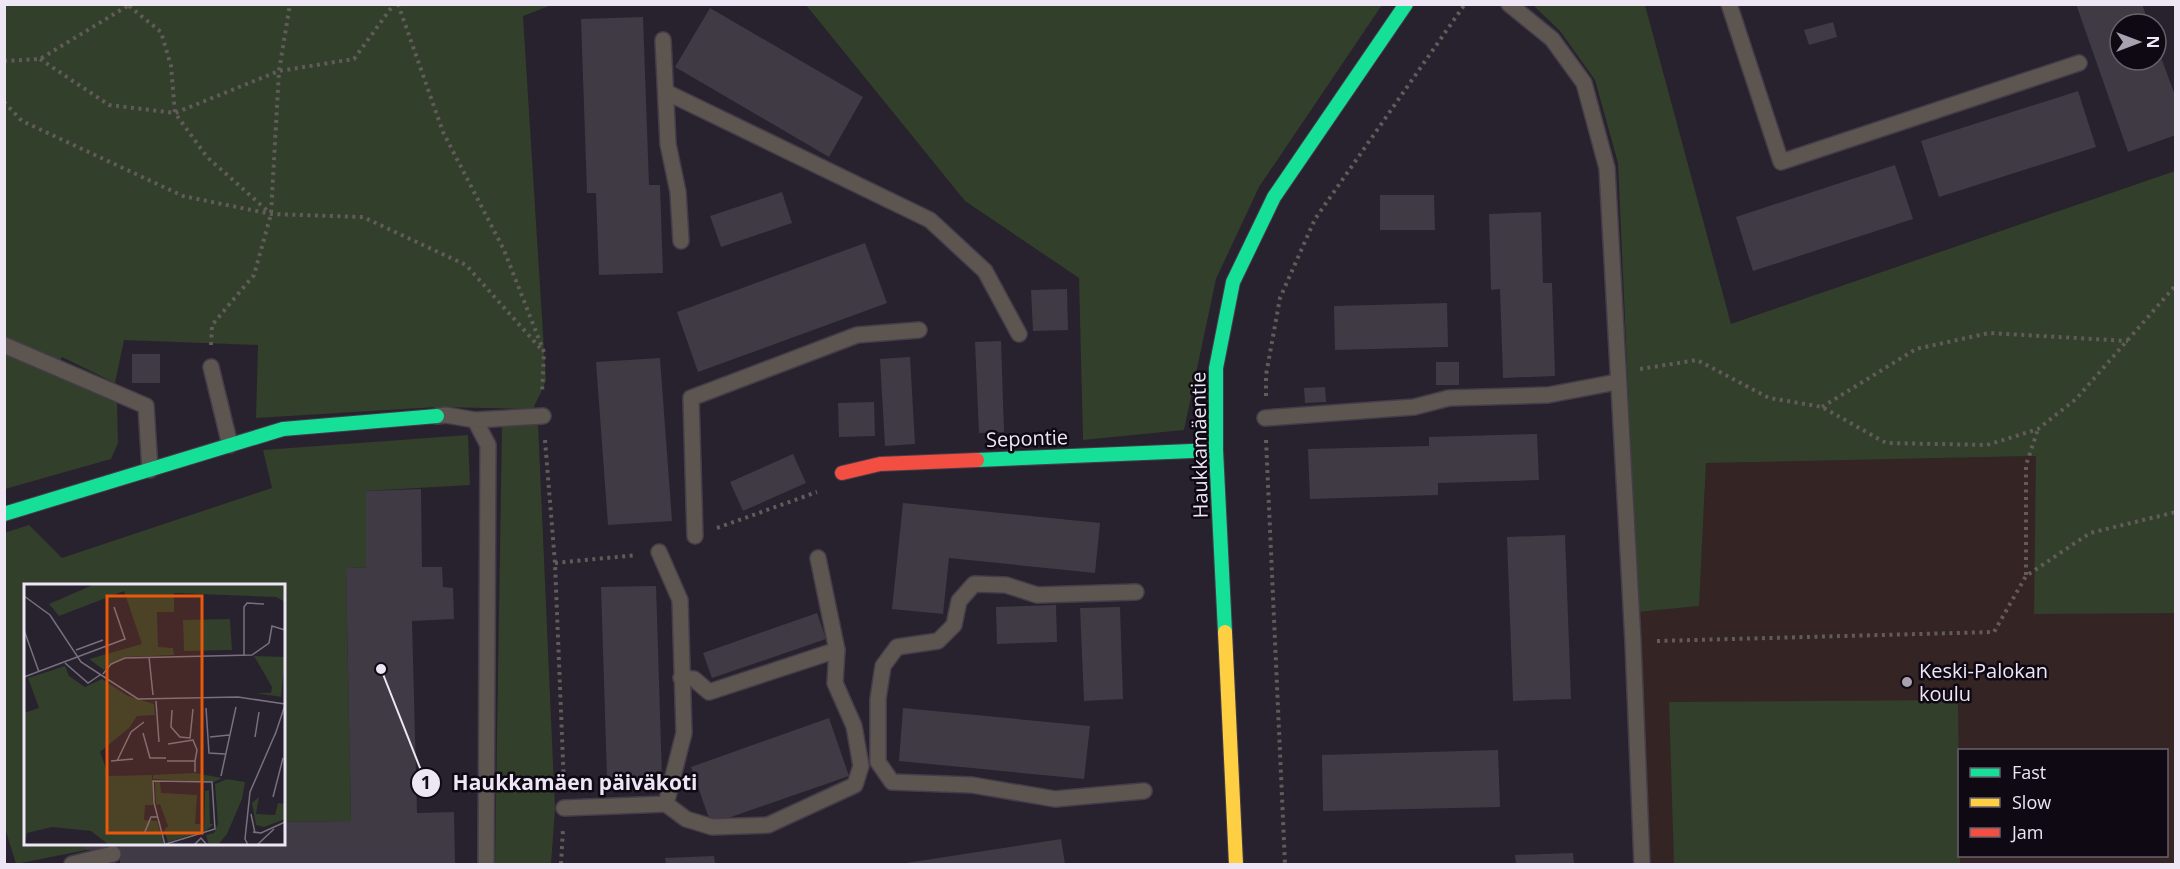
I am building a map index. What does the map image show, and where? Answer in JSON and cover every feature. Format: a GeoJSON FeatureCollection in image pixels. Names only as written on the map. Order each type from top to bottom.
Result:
{"type":"FeatureCollection","features":[{"type":"Feature","properties":{"kind":"street","name":"Haukkamäentie"},"geometry":{"type":"LineString","coordinates":[[1236,864],[1216,450],[1216,368],[1233,282],[1274,197],[1406,4]]}},
{"type":"Feature","properties":{"kind":"street"},"geometry":{"type":"LineString","coordinates":[[4,514],[283,429],[437,416]]}},
{"type":"Feature","properties":{"kind":"street","name":"Sepontie"},"geometry":{"type":"LineString","coordinates":[[842,473],[880,464],[1216,450]]}},
{"type":"Feature","properties":{"kind":"lane"},"geometry":{"type":"LineString","coordinates":[[1509,4],[1552,39],[1584,83],[1607,168],[1633,642],[1642,864]]}},
{"type":"Feature","properties":{"kind":"lane"},"geometry":{"type":"LineString","coordinates":[[1729,4],[1781,162],[2079,63]]}},
{"type":"Feature","properties":{"kind":"lane"},"geometry":{"type":"LineString","coordinates":[[663,40],[669,144],[678,192],[681,241]]}},
{"type":"Feature","properties":{"kind":"lane"},"geometry":{"type":"LineString","coordinates":[[666,92],[930,220],[985,271],[1019,334]]}},
{"type":"Feature","properties":{"kind":"lane"},"geometry":{"type":"LineString","coordinates":[[695,536],[691,398],[857,335],[919,330]]}},
{"type":"Feature","properties":{"kind":"lane"},"geometry":{"type":"LineString","coordinates":[[4,345],[146,406],[150,470]]}},
{"type":"Feature","properties":{"kind":"lane"},"geometry":{"type":"LineString","coordinates":[[210,368],[230,445]]}},
{"type":"Feature","properties":{"kind":"lane"},"geometry":{"type":"LineString","coordinates":[[1265,418],[1414,407],[1449,398],[1548,394],[1617,378]]}},
{"type":"Feature","properties":{"kind":"lane"},"geometry":{"type":"LineString","coordinates":[[437,416],[475,420],[543,416]]}},
{"type":"Feature","properties":{"kind":"lane"},"geometry":{"type":"LineString","coordinates":[[475,420],[488,445],[489,470],[486,864]]}},
{"type":"Feature","properties":{"kind":"lane"},"geometry":{"type":"LineString","coordinates":[[659,552],[680,600],[684,733],[666,804]]}},
{"type":"Feature","properties":{"kind":"lane"},"geometry":{"type":"LineString","coordinates":[[564,808],[666,804],[686,819],[712,826],[768,825],[855,785],[861,766],[854,726],[834,683],[837,650],[819,558]]}},
{"type":"Feature","properties":{"kind":"lane"},"geometry":{"type":"LineString","coordinates":[[1136,592],[1037,595],[1006,585],[974,584],[959,601],[954,626],[938,641],[897,647],[883,666],[878,699],[878,762],[892,782],[972,785],[1055,799],[1144,790]]}},
{"type":"Feature","properties":{"kind":"lane"},"geometry":{"type":"LineString","coordinates":[[681,678],[694,679],[709,692],[837,650]]}},
{"type":"Feature","properties":{"kind":"lane"},"geometry":{"type":"LineString","coordinates":[[72,864],[113,854]]}},
{"type":"Feature","properties":{"kind":"path"},"geometry":{"type":"LineString","coordinates":[[210,368],[212,326],[254,275],[271,214],[279,71],[290,4]]}},
{"type":"Feature","properties":{"kind":"path"},"geometry":{"type":"LineString","coordinates":[[40,59],[109,105],[175,113],[279,71],[354,59],[394,4]]}},
{"type":"Feature","properties":{"kind":"path"},"geometry":{"type":"LineString","coordinates":[[398,4],[443,132],[504,250],[544,352],[542,398],[555,563],[564,808],[561,864]]}},
{"type":"Feature","properties":{"kind":"path"},"geometry":{"type":"LineString","coordinates":[[4,61],[40,59],[129,5],[161,32],[171,66],[175,113],[207,157],[271,214]]}},
{"type":"Feature","properties":{"kind":"path"},"geometry":{"type":"LineString","coordinates":[[4,102],[22,121],[183,196],[271,214],[363,217],[466,265],[544,352]]}},
{"type":"Feature","properties":{"kind":"path"},"geometry":{"type":"LineString","coordinates":[[1617,378],[1697,360],[1769,398],[1822,407],[1886,442],[1987,445],[2038,429],[2076,399],[2175,285]]}},
{"type":"Feature","properties":{"kind":"path"},"geometry":{"type":"LineString","coordinates":[[1822,407],[1916,349],[1968,337],[1989,333],[2128,341]]}},
{"type":"Feature","properties":{"kind":"path"},"geometry":{"type":"LineString","coordinates":[[2026,576],[2026,465],[2038,429]]}},
{"type":"Feature","properties":{"kind":"path"},"geometry":{"type":"LineString","coordinates":[[1633,642],[1994,632],[2026,576],[2090,533],[2175,512]]}},
{"type":"Feature","properties":{"kind":"shaded area","name":"Keski-Palokan koulu"},"geometry":{"type":"Polygon","coordinates":[[[2037,456],[2035,613],[2175,613],[2175,864],[1644,864],[1638,612],[1699,606],[1706,463],[2037,456]]]}},
{"type":"Feature","properties":{"kind":"green space"},"geometry":{"type":"Polygon","coordinates":[[[5,5],[552,5],[523,16],[546,381],[533,409],[437,407],[256,418],[258,345],[124,340],[115,383],[62,357],[52,373],[117,403],[118,443],[111,459],[5,489],[5,5]]]}},
{"type":"Feature","properties":{"kind":"green space"},"geometry":{"type":"Polygon","coordinates":[[[806,5],[1382,5],[1259,187],[1216,279],[1184,430],[1083,440],[1079,278],[965,201],[806,5]]]}},
{"type":"Feature","properties":{"kind":"green space"},"geometry":{"type":"Polygon","coordinates":[[[1533,5],[1645,5],[1731,324],[2175,171],[2175,613],[2034,614],[2036,456],[1706,463],[1699,606],[1638,612],[1618,163],[1595,80],[1560,31],[1533,5]]]}},
{"type":"Feature","properties":{"kind":"green space"},"geometry":{"type":"Polygon","coordinates":[[[538,423],[555,809],[551,864],[495,864],[502,425],[538,423]]]}},
{"type":"Feature","properties":{"kind":"green space"},"geometry":{"type":"Polygon","coordinates":[[[468,435],[470,485],[366,491],[366,568],[346,567],[351,821],[285,822],[285,584],[24,584],[24,845],[86,845],[86,850],[16,864],[4,825],[4,533],[29,525],[62,558],[272,488],[263,450],[468,435]]]}},
{"type":"Feature","properties":{"kind":"green space"},"geometry":{"type":"Polygon","coordinates":[[[1958,700],[1958,857],[1960,857],[1960,864],[1674,864],[1669,702],[1958,700]]]}},
{"type":"Feature","properties":{"kind":"building"},"geometry":{"type":"Polygon","coordinates":[[[2076,4],[2142,4],[2145,12],[2108,12],[2108,72],[2166,72],[2176,98],[2176,135],[2128,152],[2076,4]]]}},
{"type":"Feature","properties":{"kind":"building"},"geometry":{"type":"Polygon","coordinates":[[[710,8],[863,97],[829,157],[675,67],[710,8]]]}},
{"type":"Feature","properties":{"kind":"building"},"geometry":{"type":"Polygon","coordinates":[[[643,17],[649,185],[660,185],[663,273],[599,275],[596,193],[587,193],[581,19],[643,17]]]}},
{"type":"Feature","properties":{"kind":"building"},"geometry":{"type":"Polygon","coordinates":[[[1833,22],[1837,37],[1809,45],[1804,30],[1833,22]]]}},
{"type":"Feature","properties":{"kind":"building"},"geometry":{"type":"Polygon","coordinates":[[[2078,91],[2096,147],[1939,197],[1921,141],[2078,91]]]}},
{"type":"Feature","properties":{"kind":"building"},"geometry":{"type":"Polygon","coordinates":[[[1895,165],[1913,219],[1753,271],[1736,217],[1895,165]]]}},
{"type":"Feature","properties":{"kind":"building"},"geometry":{"type":"Polygon","coordinates":[[[782,192],[792,223],[721,247],[710,216],[782,192]]]}},
{"type":"Feature","properties":{"kind":"building"},"geometry":{"type":"Polygon","coordinates":[[[1380,195],[1434,195],[1435,230],[1380,230],[1380,195]]]}},
{"type":"Feature","properties":{"kind":"building"},"geometry":{"type":"Polygon","coordinates":[[[1541,212],[1543,283],[1552,283],[1555,376],[1503,378],[1500,289],[1491,290],[1489,214],[1541,212]]]}},
{"type":"Feature","properties":{"kind":"building"},"geometry":{"type":"Polygon","coordinates":[[[865,243],[887,303],[698,372],[677,312],[865,243]]]}},
{"type":"Feature","properties":{"kind":"building"},"geometry":{"type":"Polygon","coordinates":[[[1067,289],[1068,330],[1033,331],[1031,290],[1067,289]]]}},
{"type":"Feature","properties":{"kind":"building"},"geometry":{"type":"Polygon","coordinates":[[[1447,303],[1448,347],[1335,350],[1334,306],[1447,303]]]}},
{"type":"Feature","properties":{"kind":"building"},"geometry":{"type":"Polygon","coordinates":[[[1001,341],[1004,432],[979,433],[975,342],[1001,341]]]}},
{"type":"Feature","properties":{"kind":"building"},"geometry":{"type":"Polygon","coordinates":[[[132,354],[160,354],[160,383],[132,383],[132,354]]]}},
{"type":"Feature","properties":{"kind":"building"},"geometry":{"type":"Polygon","coordinates":[[[910,357],[915,444],[885,446],[880,359],[910,357]]]}},
{"type":"Feature","properties":{"kind":"building"},"geometry":{"type":"Polygon","coordinates":[[[660,358],[672,521],[608,525],[596,362],[660,358]]]}},
{"type":"Feature","properties":{"kind":"building"},"geometry":{"type":"Polygon","coordinates":[[[1436,362],[1459,362],[1459,385],[1436,385],[1436,362]]]}},
{"type":"Feature","properties":{"kind":"building"},"geometry":{"type":"Polygon","coordinates":[[[1325,387],[1326,402],[1305,403],[1304,388],[1325,387]]]}},
{"type":"Feature","properties":{"kind":"building"},"geometry":{"type":"Polygon","coordinates":[[[874,402],[875,436],[839,437],[838,403],[874,402]]]}},
{"type":"Feature","properties":{"kind":"building"},"geometry":{"type":"Polygon","coordinates":[[[1537,434],[1539,480],[1438,483],[1438,495],[1310,499],[1308,449],[1429,446],[1429,437],[1537,434]]]}},
{"type":"Feature","properties":{"kind":"building"},"geometry":{"type":"Polygon","coordinates":[[[793,454],[806,483],[743,511],[730,482],[793,454]]]}},
{"type":"Feature","properties":{"kind":"building"},"geometry":{"type":"Polygon","coordinates":[[[421,489],[422,567],[442,567],[443,587],[453,588],[454,619],[412,621],[417,813],[454,812],[455,864],[120,864],[119,845],[285,845],[285,822],[351,821],[346,567],[366,568],[366,491],[421,489]]]}},
{"type":"Feature","properties":{"kind":"building"},"geometry":{"type":"Polygon","coordinates":[[[903,503],[1100,523],[1095,573],[949,558],[943,614],[892,609],[903,503]]]}},
{"type":"Feature","properties":{"kind":"building"},"geometry":{"type":"Polygon","coordinates":[[[1565,535],[1571,699],[1513,701],[1507,537],[1565,535]]]}},
{"type":"Feature","properties":{"kind":"building"},"geometry":{"type":"Polygon","coordinates":[[[656,586],[662,777],[607,779],[601,587],[656,586]]]}},
{"type":"Feature","properties":{"kind":"building"},"geometry":{"type":"Polygon","coordinates":[[[1056,605],[1057,642],[997,644],[996,607],[1056,605]]]}},
{"type":"Feature","properties":{"kind":"building"},"geometry":{"type":"Polygon","coordinates":[[[1120,607],[1123,699],[1084,701],[1080,608],[1120,607]]]}},
{"type":"Feature","properties":{"kind":"building"},"geometry":{"type":"Polygon","coordinates":[[[817,613],[826,639],[712,678],[703,653],[817,613]]]}},
{"type":"Feature","properties":{"kind":"building"},"geometry":{"type":"Polygon","coordinates":[[[903,708],[1090,726],[1084,779],[899,761],[903,708]]]}},
{"type":"Feature","properties":{"kind":"building"},"geometry":{"type":"Polygon","coordinates":[[[829,718],[849,776],[711,824],[691,767],[829,718]]]}},
{"type":"Feature","properties":{"kind":"building"},"geometry":{"type":"Polygon","coordinates":[[[1498,750],[1500,807],[1323,811],[1322,755],[1498,750]]]}},
{"type":"Feature","properties":{"kind":"building"},"geometry":{"type":"Polygon","coordinates":[[[1061,839],[1065,864],[906,863],[1061,839]]]}},
{"type":"Feature","properties":{"kind":"building"},"geometry":{"type":"Polygon","coordinates":[[[86,845],[110,845],[111,849],[86,850],[86,845]]]}},
{"type":"Feature","properties":{"kind":"building"},"geometry":{"type":"Polygon","coordinates":[[[1573,853],[1574,864],[1516,864],[1515,855],[1573,853]]]}},
{"type":"Feature","properties":{"kind":"building"},"geometry":{"type":"Polygon","coordinates":[[[714,856],[715,864],[666,864],[665,858],[714,856]]]}},
{"type":"Feature","properties":{"kind":"traffic: fast"},"geometry":{"type":"LineString","coordinates":[[1225,632],[1216,450],[1216,368],[1233,282],[1274,197],[1406,4]]}},
{"type":"Feature","properties":{"kind":"traffic: fast"},"geometry":{"type":"LineString","coordinates":[[4,514],[283,429],[437,416]]}},
{"type":"Feature","properties":{"kind":"traffic: fast"},"geometry":{"type":"LineString","coordinates":[[977,460],[1216,450]]}},
{"type":"Feature","properties":{"kind":"traffic: slow"},"geometry":{"type":"LineString","coordinates":[[1225,632],[1236,864]]}},
{"type":"Feature","properties":{"kind":"traffic: jam"},"geometry":{"type":"LineString","coordinates":[[842,473],[880,464],[977,460]]}},
{"type":"Feature","properties":{"kind":"place","name":"Haukkamäen päiväkoti"},"geometry":{"type":"Point","coordinates":[381,669]}},
{"type":"Feature","properties":{"kind":"place","name":"Keski-Palokan koulu"},"geometry":{"type":"Point","coordinates":[1907,682]}}]}
